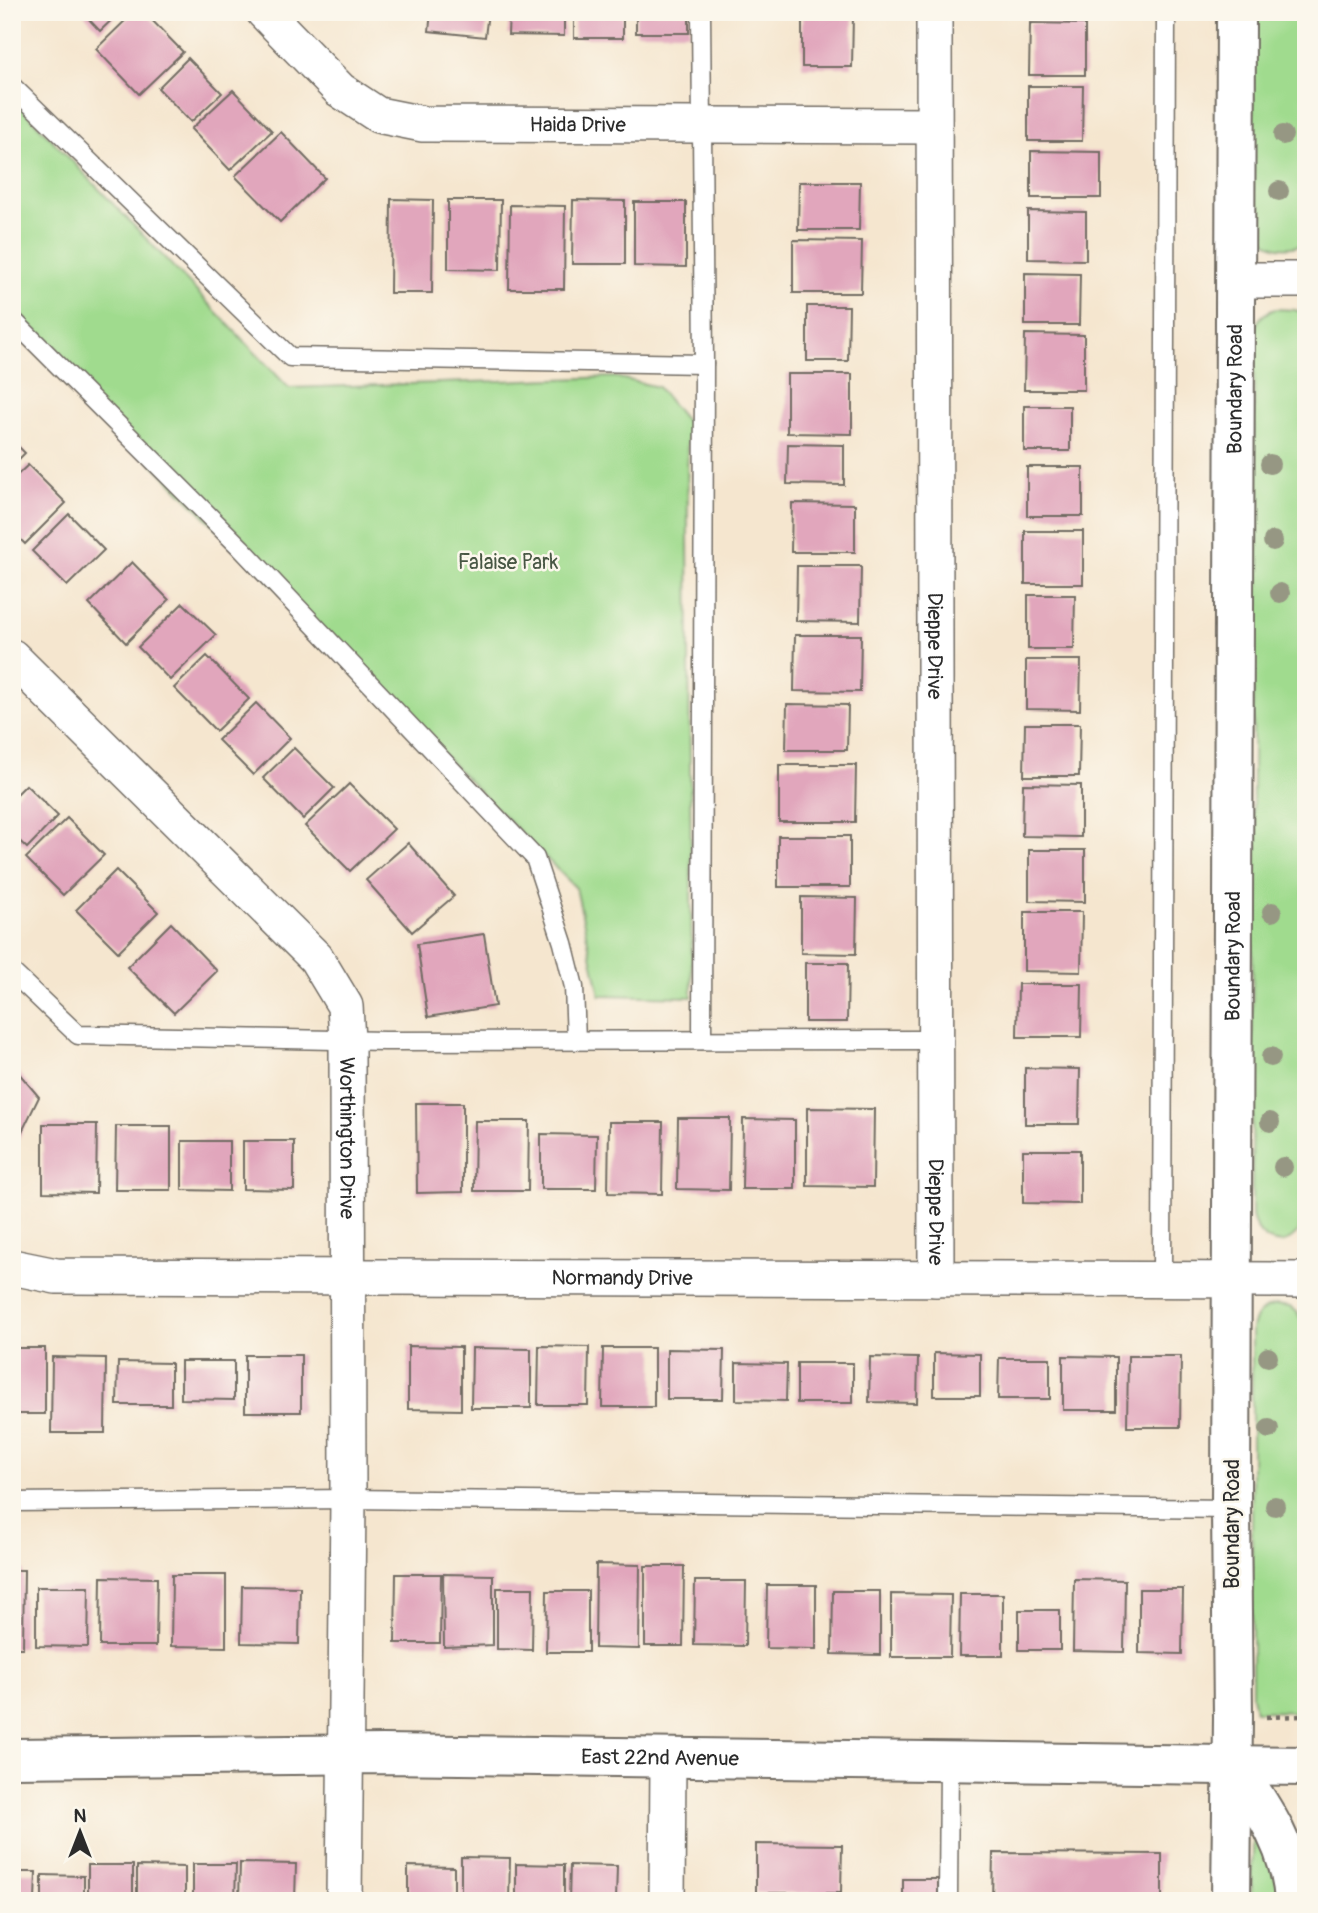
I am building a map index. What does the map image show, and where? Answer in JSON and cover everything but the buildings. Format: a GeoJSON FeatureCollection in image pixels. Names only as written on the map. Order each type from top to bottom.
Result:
{"type":"FeatureCollection","features":[{"type":"Feature","properties":{"kind":"main road","name":"Boundary Road"},"geometry":{"type":"LineString","coordinates":[[1231,1901],[1236,12]]}},
{"type":"Feature","properties":{"kind":"main road","name":"East 22nd Avenue"},"geometry":{"type":"LineString","coordinates":[[12,1758],[345,1754],[1306,1766]]}},
{"type":"Feature","properties":{"kind":"main road"},"geometry":{"type":"LineString","coordinates":[[1233,1764],[1268,1815],[1292,1877],[1294,1901]]}},
{"type":"Feature","properties":{"kind":"street","name":"Haida Drive"},"geometry":{"type":"LineString","coordinates":[[264,12],[340,90],[378,115],[423,124],[933,126]]}},
{"type":"Feature","properties":{"kind":"street","name":"Dieppe Drive"},"geometry":{"type":"LineString","coordinates":[[934,12],[936,1279]]}},
{"type":"Feature","properties":{"kind":"street"},"geometry":{"type":"LineString","coordinates":[[1234,280],[1306,280]]}},
{"type":"Feature","properties":{"kind":"street","name":"Worthington Drive"},"geometry":{"type":"LineString","coordinates":[[12,657],[316,958],[345,1006],[348,1499],[344,1901]]}},
{"type":"Feature","properties":{"kind":"street","name":"Normandy Drive"},"geometry":{"type":"LineString","coordinates":[[12,1267],[56,1276],[1306,1280]]}},
{"type":"Feature","properties":{"kind":"street"},"geometry":{"type":"LineString","coordinates":[[667,1901],[668,1758]]}},
{"type":"Feature","properties":{"kind":"lane"},"geometry":{"type":"LineString","coordinates":[[701,12],[704,364],[702,1040]]}},
{"type":"Feature","properties":{"kind":"lane"},"geometry":{"type":"LineString","coordinates":[[1162,1280],[1166,12]]}},
{"type":"Feature","properties":{"kind":"lane"},"geometry":{"type":"LineString","coordinates":[[12,86],[290,358],[704,364]]}},
{"type":"Feature","properties":{"kind":"lane"},"geometry":{"type":"LineString","coordinates":[[12,319],[242,548],[535,859],[563,943],[574,987],[576,1040]]}},
{"type":"Feature","properties":{"kind":"lane"},"geometry":{"type":"LineString","coordinates":[[12,972],[78,1035],[347,1040],[935,1040]]}},
{"type":"Feature","properties":{"kind":"lane"},"geometry":{"type":"LineString","coordinates":[[12,1502],[348,1499],[1231,1509]]}},
{"type":"Feature","properties":{"kind":"lane"},"geometry":{"type":"LineString","coordinates":[[948,1761],[948,1901]]}},
{"type":"Feature","properties":{"kind":"path"},"geometry":{"type":"LineString","coordinates":[[1255,1717],[1305,1716]]}},
{"type":"Feature","properties":{"kind":"green space"},"geometry":{"type":"Polygon","coordinates":[[[1253,12],[1306,12],[1306,243],[1298,246],[1269,244],[1253,227],[1253,12]]]}},
{"type":"Feature","properties":{"kind":"green space","name":"Falaise Park"},"geometry":{"type":"Polygon","coordinates":[[[12,98],[289,388],[615,377],[658,387],[687,422],[692,997],[600,995],[576,888],[12,323],[12,98]]]}},
{"type":"Feature","properties":{"kind":"green space"},"geometry":{"type":"Polygon","coordinates":[[[1276,309],[1295,310],[1306,314],[1303,1205],[1299,1230],[1284,1242],[1263,1236],[1252,1215],[1254,331],[1262,317],[1276,309]]]}},
{"type":"Feature","properties":{"kind":"green space"},"geometry":{"type":"Polygon","coordinates":[[[1277,1305],[1290,1307],[1297,1312],[1302,1321],[1304,1336],[1305,1712],[1255,1711],[1252,1695],[1252,1328],[1260,1312],[1277,1305]]]}},
{"type":"Feature","properties":{"kind":"green space"},"geometry":{"type":"Polygon","coordinates":[[[1254,1828],[1285,1901],[1251,1901],[1254,1828]]]}}]}
